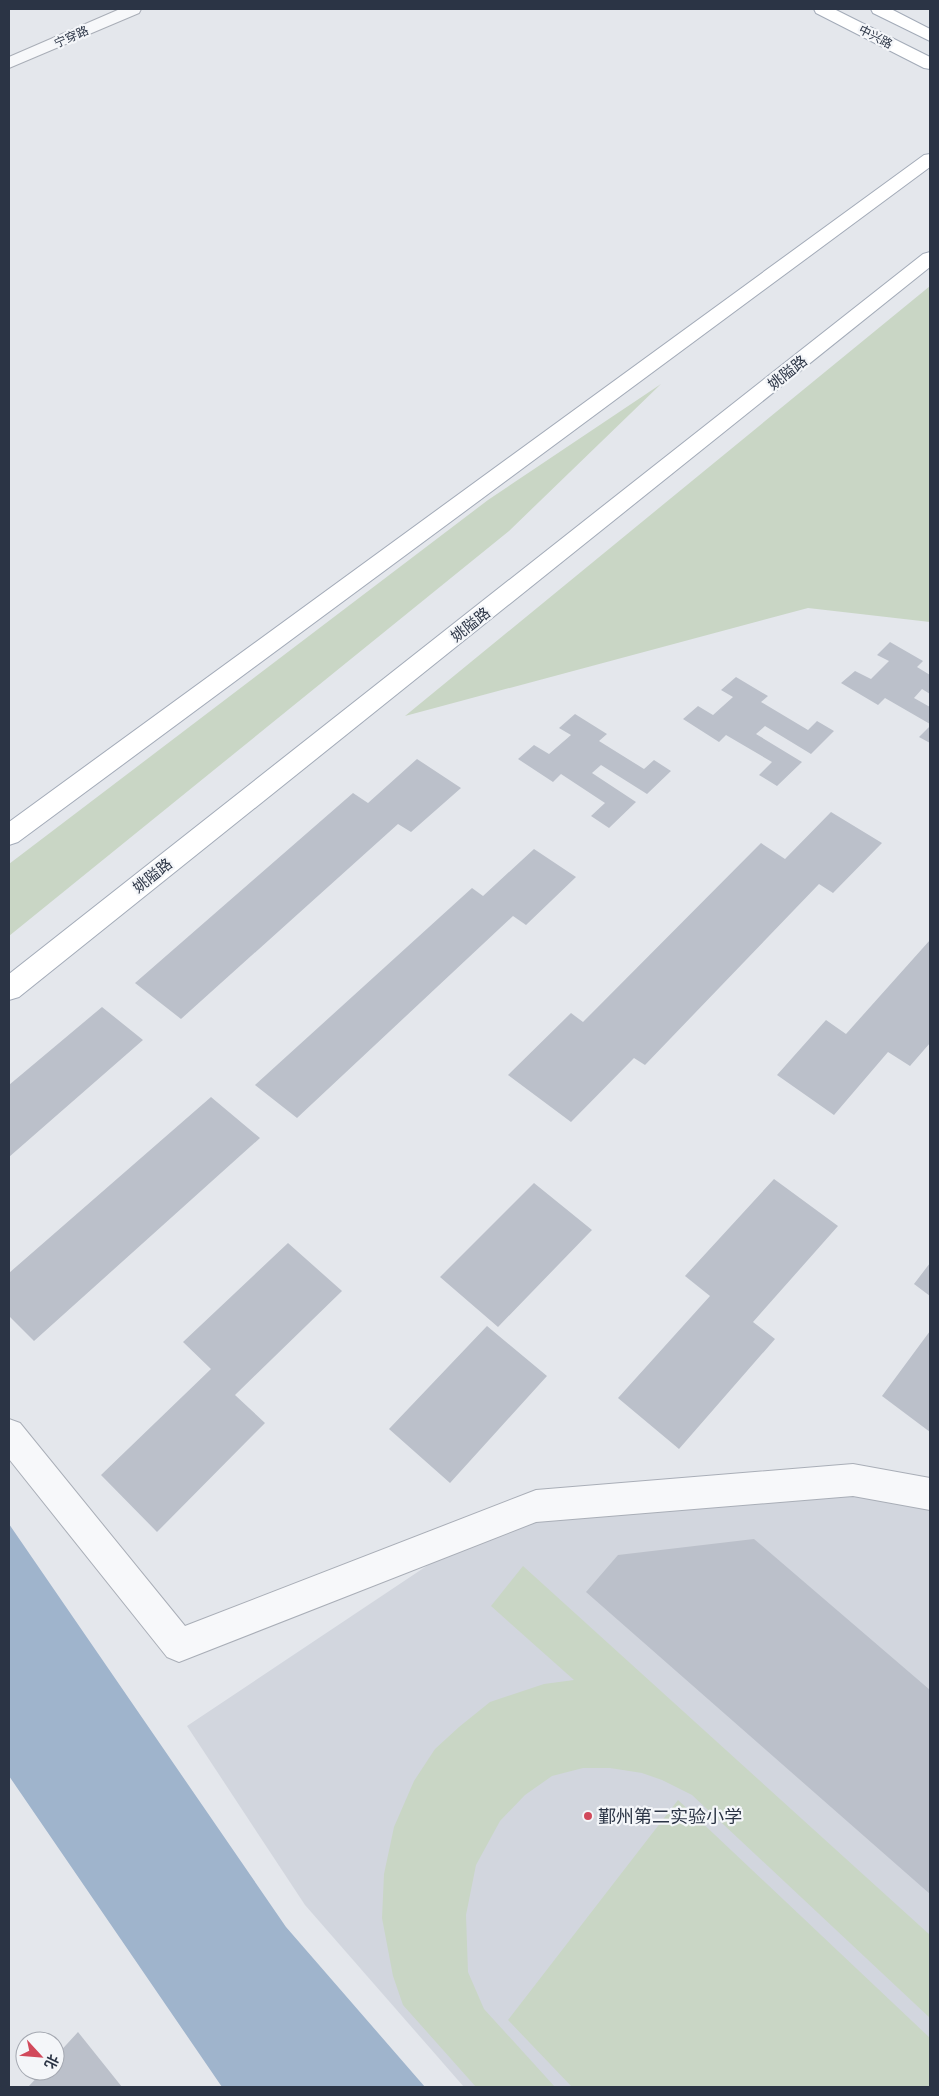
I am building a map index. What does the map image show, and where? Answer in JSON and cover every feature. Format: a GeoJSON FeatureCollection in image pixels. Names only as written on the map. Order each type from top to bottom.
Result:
{"type":"FeatureCollection","features":[{"type":"Feature","properties":{"kind":"main road","name":"中兴路"},"geometry":{"type":"LineString","coordinates":[[822,9],[930,64]]}},
{"type":"Feature","properties":{"kind":"main road","name":"中兴路"},"geometry":{"type":"LineString","coordinates":[[879,9],[930,36]]}},
{"type":"Feature","properties":{"kind":"main road"},"geometry":{"type":"LineString","coordinates":[[9,835],[930,159]]}},
{"type":"Feature","properties":{"kind":"main road","name":"姚隘路"},"geometry":{"type":"LineString","coordinates":[[9,990],[930,258]]}},
{"type":"Feature","properties":{"kind":"street","name":"宁穿路"},"geometry":{"type":"LineString","coordinates":[[9,63],[133,9]]}},
{"type":"Feature","properties":{"kind":"street"},"geometry":{"type":"LineString","coordinates":[[9,1434],[179,1645],[536,1506],[853,1480],[930,1494]]}},
{"type":"Feature","properties":{"kind":"shaded area","name":"鄞州第二实验小学"},"geometry":{"type":"Polygon","coordinates":[[[853,1480],[930,1494],[930,2087],[464,2087],[305,1905],[187,1726],[485,1527],[853,1480]]]}},
{"type":"Feature","properties":{"kind":"green space"},"geometry":{"type":"Polygon","coordinates":[[[930,286],[930,622],[808,608],[405,716],[930,286]]]}},
{"type":"Feature","properties":{"kind":"green space"},"geometry":{"type":"Polygon","coordinates":[[[661,384],[509,531],[9,936],[9,864],[488,500],[661,384]]]}},
{"type":"Feature","properties":{"kind":"green space"},"geometry":{"type":"Polygon","coordinates":[[[523,1566],[930,1935],[930,2018],[692,1795],[662,1780],[642,1773],[610,1768],[583,1768],[552,1776],[525,1795],[500,1821],[476,1865],[466,1915],[468,1972],[484,2009],[555,2087],[476,2087],[403,2005],[393,1976],[382,1918],[384,1874],[394,1827],[414,1781],[435,1749],[490,1702],[544,1684],[574,1680],[491,1606],[523,1566]]]}},
{"type":"Feature","properties":{"kind":"green space"},"geometry":{"type":"Polygon","coordinates":[[[678,1800],[930,2038],[930,2087],[572,2087],[508,2020],[678,1800]]]}},
{"type":"Feature","properties":{"kind":"water"},"geometry":{"type":"Polygon","coordinates":[[[9,1524],[286,1927],[425,2087],[222,2087],[9,1776],[9,1524]]]}},
{"type":"Feature","properties":{"kind":"building"},"geometry":{"type":"Polygon","coordinates":[[[890,642],[923,661],[917,667],[930,675],[930,694],[922,689],[914,698],[930,707],[930,724],[885,698],[878,705],[841,683],[855,671],[871,679],[889,661],[877,655],[890,642]]]}},
{"type":"Feature","properties":{"kind":"building"},"geometry":{"type":"Polygon","coordinates":[[[736,677],[768,696],[761,702],[808,730],[817,721],[834,731],[811,754],[765,726],[756,734],[802,762],[777,786],[759,775],[772,762],[726,735],[719,742],[683,719],[698,706],[713,715],[733,697],[721,690],[736,677]]]}},
{"type":"Feature","properties":{"kind":"building"},"geometry":{"type":"Polygon","coordinates":[[[575,714],[607,734],[599,741],[644,769],[654,760],[671,771],[647,794],[601,765],[592,773],[636,802],[609,828],[591,816],[605,803],[561,774],[553,782],[518,759],[534,745],[549,754],[571,735],[559,728],[575,714]]]}},
{"type":"Feature","properties":{"kind":"building"},"geometry":{"type":"Polygon","coordinates":[[[930,726],[930,743],[919,737],[930,726]]]}},
{"type":"Feature","properties":{"kind":"building"},"geometry":{"type":"Polygon","coordinates":[[[417,759],[461,788],[411,832],[398,824],[181,1019],[135,983],[353,793],[368,803],[417,759]]]}},
{"type":"Feature","properties":{"kind":"building"},"geometry":{"type":"Polygon","coordinates":[[[831,812],[882,843],[833,893],[819,884],[645,1065],[634,1058],[571,1122],[508,1075],[571,1013],[583,1022],[761,843],[785,859],[831,812]]]}},
{"type":"Feature","properties":{"kind":"building"},"geometry":{"type":"Polygon","coordinates":[[[534,849],[576,877],[526,925],[513,916],[297,1118],[255,1085],[472,888],[483,896],[534,849]]]}},
{"type":"Feature","properties":{"kind":"building"},"geometry":{"type":"Polygon","coordinates":[[[930,940],[930,1043],[910,1066],[888,1052],[834,1115],[777,1075],[826,1020],[846,1034],[930,940]]]}},
{"type":"Feature","properties":{"kind":"building"},"geometry":{"type":"Polygon","coordinates":[[[102,1007],[143,1040],[9,1157],[9,1085],[102,1007]]]}},
{"type":"Feature","properties":{"kind":"building"},"geometry":{"type":"Polygon","coordinates":[[[211,1097],[260,1138],[34,1341],[9,1316],[9,1273],[211,1097]]]}},
{"type":"Feature","properties":{"kind":"building"},"geometry":{"type":"Polygon","coordinates":[[[774,1179],[838,1226],[753,1322],[775,1339],[679,1449],[618,1398],[710,1296],[685,1276],[774,1179]]]}},
{"type":"Feature","properties":{"kind":"building"},"geometry":{"type":"Polygon","coordinates":[[[534,1183],[592,1230],[498,1327],[440,1277],[534,1183]]]}},
{"type":"Feature","properties":{"kind":"building"},"geometry":{"type":"Polygon","coordinates":[[[288,1243],[342,1291],[235,1395],[265,1423],[157,1532],[101,1475],[211,1369],[183,1342],[288,1243]]]}},
{"type":"Feature","properties":{"kind":"building"},"geometry":{"type":"Polygon","coordinates":[[[930,1263],[930,1296],[914,1284],[930,1263]]]}},
{"type":"Feature","properties":{"kind":"building"},"geometry":{"type":"Polygon","coordinates":[[[487,1326],[547,1376],[450,1483],[389,1429],[487,1326]]]}},
{"type":"Feature","properties":{"kind":"building"},"geometry":{"type":"Polygon","coordinates":[[[930,1331],[930,1432],[882,1396],[930,1331]]]}},
{"type":"Feature","properties":{"kind":"building"},"geometry":{"type":"Polygon","coordinates":[[[754,1539],[930,1690],[930,1894],[586,1592],[618,1555],[754,1539]]]}},
{"type":"Feature","properties":{"kind":"building"},"geometry":{"type":"Polygon","coordinates":[[[78,2032],[122,2087],[28,2087],[34,2081],[65,2081],[65,2046],[78,2032]]]}},
{"type":"Feature","properties":{"kind":"place","name":"鄞州第二实验小学"},"geometry":{"type":"Point","coordinates":[588,1816]}}]}
